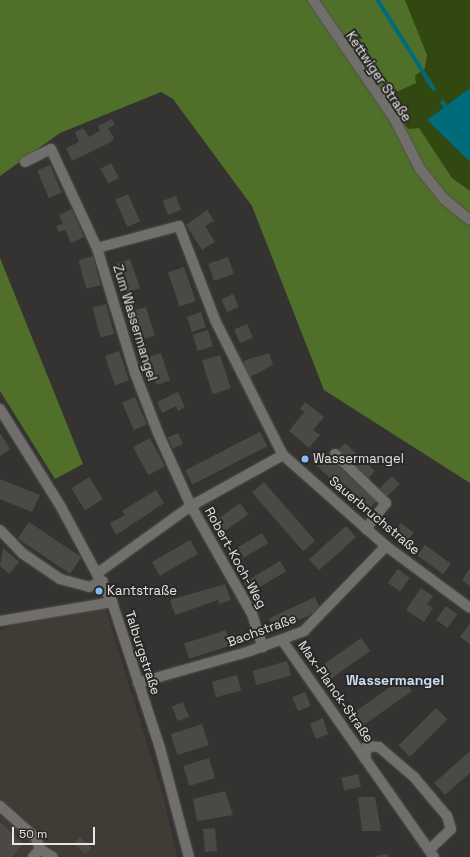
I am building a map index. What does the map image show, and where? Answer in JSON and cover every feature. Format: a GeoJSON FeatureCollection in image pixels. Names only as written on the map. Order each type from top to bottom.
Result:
{"type":"FeatureCollection","features":[{"type":"Feature","properties":{"kind":"street","name":"Kettwiger Straße"},"geometry":{"type":"LineString","coordinates":[[313,0],[394,118],[420,169],[444,199],[470,220]]}},
{"type":"Feature","properties":{"kind":"street","name":"Zum Wassermangel"},"geometry":{"type":"LineString","coordinates":[[25,162],[52,149],[97,248],[135,373],[191,506]]}},
{"type":"Feature","properties":{"kind":"street"},"geometry":{"type":"LineString","coordinates":[[0,530],[22,553],[60,579],[89,587],[191,506],[283,455],[215,320],[179,226],[97,248]]}},
{"type":"Feature","properties":{"kind":"street","name":"Talburgstraße"},"geometry":{"type":"LineString","coordinates":[[0,408],[101,577],[112,602],[179,812],[189,857]]}},
{"type":"Feature","properties":{"kind":"street"},"geometry":{"type":"LineString","coordinates":[[335,454],[386,503],[366,529]]}},
{"type":"Feature","properties":{"kind":"street","name":"Sauerbruchstraße"},"geometry":{"type":"LineString","coordinates":[[283,455],[386,546],[470,608]]}},
{"type":"Feature","properties":{"kind":"street","name":"Robert-Koch-Weg"},"geometry":{"type":"LineString","coordinates":[[191,506],[252,614],[263,646]]}},
{"type":"Feature","properties":{"kind":"street","name":"Bachstraße"},"geometry":{"type":"LineString","coordinates":[[138,683],[282,640],[315,622],[386,546]]}},
{"type":"Feature","properties":{"kind":"street"},"geometry":{"type":"LineString","coordinates":[[0,621],[112,602]]}},
{"type":"Feature","properties":{"kind":"street","name":"Max-Planck-Straße"},"geometry":{"type":"LineString","coordinates":[[282,640],[365,759],[432,853],[451,829],[447,816],[414,777],[379,746],[368,746],[365,759]]}},
{"type":"Feature","properties":{"kind":"street"},"geometry":{"type":"LineString","coordinates":[[0,806],[36,838],[40,849],[53,857]]}},
{"type":"Feature","properties":{"kind":"street"},"geometry":{"type":"LineString","coordinates":[[33,857],[40,849]]}},
{"type":"Feature","properties":{"kind":"shaded area"},"geometry":{"type":"Polygon","coordinates":[[[105,607],[163,795],[177,857],[0,857],[0,631],[28,618],[105,607]]]}},
{"type":"Feature","properties":{"kind":"green space"},"geometry":{"type":"Polygon","coordinates":[[[0,0],[405,0],[427,55],[425,68],[415,76],[416,83],[383,98],[397,119],[409,129],[419,128],[452,178],[470,191],[470,483],[324,390],[252,206],[173,99],[161,92],[60,133],[0,176],[0,0]]]}},
{"type":"Feature","properties":{"kind":"green space"},"geometry":{"type":"Polygon","coordinates":[[[405,0],[470,0],[470,88],[427,120],[470,162],[470,191],[452,178],[419,128],[409,129],[397,119],[386,96],[416,83],[415,76],[425,68],[427,55],[405,0]]]}},
{"type":"Feature","properties":{"kind":"green space"},"geometry":{"type":"Polygon","coordinates":[[[0,258],[83,464],[55,479],[0,391],[0,258]]]}},
{"type":"Feature","properties":{"kind":"water"},"geometry":{"type":"Polygon","coordinates":[[[470,88],[470,162],[427,120],[470,88]]]}},
{"type":"Feature","properties":{"kind":"building"},"geometry":{"type":"Polygon","coordinates":[[[112,119],[115,125],[108,128],[114,138],[111,142],[72,161],[66,148],[79,142],[75,132],[83,128],[89,137],[100,131],[98,126],[112,119]]]}},
{"type":"Feature","properties":{"kind":"building"},"geometry":{"type":"Polygon","coordinates":[[[111,163],[119,178],[108,184],[100,169],[111,163]]]}},
{"type":"Feature","properties":{"kind":"building"},"geometry":{"type":"Polygon","coordinates":[[[50,165],[62,193],[49,198],[37,170],[50,165]]]}},
{"type":"Feature","properties":{"kind":"building"},"geometry":{"type":"Polygon","coordinates":[[[128,194],[140,221],[127,227],[115,200],[128,194]]]}},
{"type":"Feature","properties":{"kind":"building"},"geometry":{"type":"Polygon","coordinates":[[[176,196],[181,210],[168,215],[163,201],[176,196]]]}},
{"type":"Feature","properties":{"kind":"building"},"geometry":{"type":"Polygon","coordinates":[[[72,209],[84,237],[71,243],[65,230],[59,232],[56,226],[63,224],[59,215],[72,209]]]}},
{"type":"Feature","properties":{"kind":"building"},"geometry":{"type":"Polygon","coordinates":[[[207,210],[214,221],[205,226],[215,242],[202,250],[186,225],[207,210]]]}},
{"type":"Feature","properties":{"kind":"building"},"geometry":{"type":"Polygon","coordinates":[[[93,256],[101,285],[86,289],[79,260],[93,256]]]}},
{"type":"Feature","properties":{"kind":"building"},"geometry":{"type":"Polygon","coordinates":[[[228,257],[234,274],[214,281],[208,264],[228,257]]]}},
{"type":"Feature","properties":{"kind":"building"},"geometry":{"type":"Polygon","coordinates":[[[130,259],[140,288],[127,293],[117,264],[130,259]]]}},
{"type":"Feature","properties":{"kind":"building"},"geometry":{"type":"Polygon","coordinates":[[[184,267],[196,301],[180,307],[168,273],[184,267]]]}},
{"type":"Feature","properties":{"kind":"building"},"geometry":{"type":"Polygon","coordinates":[[[233,294],[239,307],[227,312],[221,299],[233,294]]]}},
{"type":"Feature","properties":{"kind":"building"},"geometry":{"type":"Polygon","coordinates":[[[106,304],[114,334],[101,338],[92,308],[106,304]]]}},
{"type":"Feature","properties":{"kind":"building"},"geometry":{"type":"Polygon","coordinates":[[[146,307],[155,336],[141,340],[133,311],[146,307]]]}},
{"type":"Feature","properties":{"kind":"building"},"geometry":{"type":"Polygon","coordinates":[[[201,312],[206,327],[192,332],[187,317],[201,312]]]}},
{"type":"Feature","properties":{"kind":"building"},"geometry":{"type":"Polygon","coordinates":[[[247,324],[253,338],[240,343],[234,329],[247,324]]]}},
{"type":"Feature","properties":{"kind":"building"},"geometry":{"type":"Polygon","coordinates":[[[208,330],[213,346],[198,351],[193,335],[208,330]]]}},
{"type":"Feature","properties":{"kind":"building"},"geometry":{"type":"Polygon","coordinates":[[[119,351],[129,380],[115,385],[105,356],[119,351]]]}},
{"type":"Feature","properties":{"kind":"building"},"geometry":{"type":"Polygon","coordinates":[[[161,353],[170,381],[157,385],[148,357],[161,353]]]}},
{"type":"Feature","properties":{"kind":"building"},"geometry":{"type":"Polygon","coordinates":[[[269,353],[273,365],[248,378],[243,361],[269,353]]]}},
{"type":"Feature","properties":{"kind":"building"},"geometry":{"type":"Polygon","coordinates":[[[220,355],[231,388],[213,394],[202,361],[220,355]]]}},
{"type":"Feature","properties":{"kind":"building"},"geometry":{"type":"Polygon","coordinates":[[[178,392],[185,407],[178,411],[176,406],[162,413],[157,402],[178,392]]]}},
{"type":"Feature","properties":{"kind":"building"},"geometry":{"type":"Polygon","coordinates":[[[135,397],[147,425],[134,430],[122,402],[135,397]]]}},
{"type":"Feature","properties":{"kind":"building"},"geometry":{"type":"Polygon","coordinates":[[[305,402],[324,417],[313,430],[320,435],[309,448],[289,431],[304,412],[300,409],[305,402]]]}},
{"type":"Feature","properties":{"kind":"building"},"geometry":{"type":"Polygon","coordinates":[[[260,432],[267,446],[192,484],[185,470],[260,432]]]}},
{"type":"Feature","properties":{"kind":"building"},"geometry":{"type":"Polygon","coordinates":[[[0,433],[10,449],[0,456],[0,433]]]}},
{"type":"Feature","properties":{"kind":"building"},"geometry":{"type":"Polygon","coordinates":[[[178,433],[183,444],[173,448],[168,437],[178,433]]]}},
{"type":"Feature","properties":{"kind":"building"},"geometry":{"type":"Polygon","coordinates":[[[150,438],[165,466],[148,475],[133,447],[150,438]]]}},
{"type":"Feature","properties":{"kind":"building"},"geometry":{"type":"Polygon","coordinates":[[[345,443],[375,471],[367,479],[337,451],[345,443]]]}},
{"type":"Feature","properties":{"kind":"building"},"geometry":{"type":"Polygon","coordinates":[[[324,452],[377,501],[366,512],[314,463],[324,452]]]}},
{"type":"Feature","properties":{"kind":"building"},"geometry":{"type":"Polygon","coordinates":[[[392,476],[400,484],[386,497],[379,489],[392,476]]]}},
{"type":"Feature","properties":{"kind":"building"},"geometry":{"type":"Polygon","coordinates":[[[89,477],[103,499],[85,510],[71,488],[89,477]]]}},
{"type":"Feature","properties":{"kind":"building"},"geometry":{"type":"Polygon","coordinates":[[[0,479],[40,495],[32,512],[0,499],[0,479]]]}},
{"type":"Feature","properties":{"kind":"building"},"geometry":{"type":"Polygon","coordinates":[[[264,482],[315,541],[303,551],[252,492],[264,482]]]}},
{"type":"Feature","properties":{"kind":"building"},"geometry":{"type":"Polygon","coordinates":[[[156,490],[164,503],[116,535],[110,523],[125,515],[122,511],[156,490]]]}},
{"type":"Feature","properties":{"kind":"building"},"geometry":{"type":"Polygon","coordinates":[[[240,503],[248,514],[222,534],[213,522],[240,503]]]}},
{"type":"Feature","properties":{"kind":"building"},"geometry":{"type":"Polygon","coordinates":[[[29,522],[81,557],[70,574],[18,539],[29,522]]]}},
{"type":"Feature","properties":{"kind":"building"},"geometry":{"type":"Polygon","coordinates":[[[401,523],[414,533],[404,545],[391,536],[401,523]]]}},
{"type":"Feature","properties":{"kind":"building"},"geometry":{"type":"Polygon","coordinates":[[[346,526],[356,537],[319,571],[309,559],[346,526]]]}},
{"type":"Feature","properties":{"kind":"building"},"geometry":{"type":"Polygon","coordinates":[[[262,533],[268,543],[235,563],[229,553],[262,533]]]}},
{"type":"Feature","properties":{"kind":"building"},"geometry":{"type":"Polygon","coordinates":[[[190,540],[198,554],[160,576],[152,562],[190,540]]]}},
{"type":"Feature","properties":{"kind":"building"},"geometry":{"type":"Polygon","coordinates":[[[425,545],[451,564],[443,574],[417,556],[425,545]]]}},
{"type":"Feature","properties":{"kind":"building"},"geometry":{"type":"Polygon","coordinates":[[[3,548],[19,562],[9,574],[0,566],[3,548]]]}},
{"type":"Feature","properties":{"kind":"building"},"geometry":{"type":"Polygon","coordinates":[[[280,561],[286,571],[250,593],[244,583],[280,561]]]}},
{"type":"Feature","properties":{"kind":"building"},"geometry":{"type":"Polygon","coordinates":[[[470,568],[470,586],[462,580],[470,568]]]}},
{"type":"Feature","properties":{"kind":"building"},"geometry":{"type":"Polygon","coordinates":[[[398,569],[410,578],[400,592],[388,583],[398,569]]]}},
{"type":"Feature","properties":{"kind":"building"},"geometry":{"type":"Polygon","coordinates":[[[225,584],[231,600],[219,604],[218,600],[175,615],[170,600],[225,584]]]}},
{"type":"Feature","properties":{"kind":"building"},"geometry":{"type":"Polygon","coordinates":[[[421,588],[433,596],[427,604],[433,608],[424,622],[406,610],[421,588]]]}},
{"type":"Feature","properties":{"kind":"building"},"geometry":{"type":"Polygon","coordinates":[[[315,597],[321,610],[275,631],[269,619],[315,597]]]}},
{"type":"Feature","properties":{"kind":"building"},"geometry":{"type":"Polygon","coordinates":[[[446,606],[457,614],[447,628],[436,620],[446,606]]]}},
{"type":"Feature","properties":{"kind":"building"},"geometry":{"type":"Polygon","coordinates":[[[470,623],[470,644],[460,637],[470,623]]]}},
{"type":"Feature","properties":{"kind":"building"},"geometry":{"type":"Polygon","coordinates":[[[226,630],[231,645],[189,659],[184,644],[226,630]]]}},
{"type":"Feature","properties":{"kind":"building"},"geometry":{"type":"Polygon","coordinates":[[[361,638],[370,651],[327,682],[318,668],[361,638]]]}},
{"type":"Feature","properties":{"kind":"building"},"geometry":{"type":"Polygon","coordinates":[[[287,661],[291,675],[257,685],[252,671],[287,661]]]}},
{"type":"Feature","properties":{"kind":"building"},"geometry":{"type":"Polygon","coordinates":[[[237,675],[241,690],[216,697],[212,682],[237,675]]]}},
{"type":"Feature","properties":{"kind":"building"},"geometry":{"type":"Polygon","coordinates":[[[403,678],[412,691],[360,728],[351,715],[403,678]]]}},
{"type":"Feature","properties":{"kind":"building"},"geometry":{"type":"Polygon","coordinates":[[[305,692],[311,706],[298,711],[292,697],[305,692]]]}},
{"type":"Feature","properties":{"kind":"building"},"geometry":{"type":"Polygon","coordinates":[[[183,702],[189,717],[178,721],[172,706],[183,702]]]}},
{"type":"Feature","properties":{"kind":"building"},"geometry":{"type":"Polygon","coordinates":[[[436,708],[447,719],[410,757],[399,745],[436,708]]]}},
{"type":"Feature","properties":{"kind":"building"},"geometry":{"type":"Polygon","coordinates":[[[323,718],[328,734],[316,739],[310,724],[323,718]]]}},
{"type":"Feature","properties":{"kind":"building"},"geometry":{"type":"Polygon","coordinates":[[[202,724],[209,745],[177,755],[171,734],[202,724]]]}},
{"type":"Feature","properties":{"kind":"building"},"geometry":{"type":"Polygon","coordinates":[[[470,751],[470,773],[445,795],[434,783],[470,751]]]}},
{"type":"Feature","properties":{"kind":"building"},"geometry":{"type":"Polygon","coordinates":[[[209,758],[215,778],[189,786],[183,766],[209,758]]]}},
{"type":"Feature","properties":{"kind":"building"},"geometry":{"type":"Polygon","coordinates":[[[358,774],[361,787],[344,790],[341,778],[358,774]]]}},
{"type":"Feature","properties":{"kind":"building"},"geometry":{"type":"Polygon","coordinates":[[[225,791],[233,815],[197,821],[193,799],[225,791]]]}},
{"type":"Feature","properties":{"kind":"building"},"geometry":{"type":"Polygon","coordinates":[[[358,797],[375,797],[381,831],[362,831],[358,797]]]}},
{"type":"Feature","properties":{"kind":"building"},"geometry":{"type":"Polygon","coordinates":[[[0,822],[23,844],[12,857],[0,857],[0,822]]]}},
{"type":"Feature","properties":{"kind":"building"},"geometry":{"type":"Polygon","coordinates":[[[215,828],[217,851],[205,852],[203,829],[215,828]]]}},
{"type":"Feature","properties":{"kind":"building"},"geometry":{"type":"Polygon","coordinates":[[[80,837],[92,848],[86,854],[74,844],[80,837]]]}},
{"type":"Feature","properties":{"kind":"building"},"geometry":{"type":"Polygon","coordinates":[[[388,854],[388,857],[375,857],[375,856],[388,854]]]}},
{"type":"Feature","properties":{"kind":"waterway"},"geometry":{"type":"LineString","coordinates":[[378,0],[434,89]]}},
{"type":"Feature","properties":{"kind":"waterway"},"geometry":{"type":"LineString","coordinates":[[443,102],[447,109]]}},
{"type":"Feature","properties":{"kind":"place","name":"Wassermangel"},"geometry":{"type":"Point","coordinates":[305,459]}},
{"type":"Feature","properties":{"kind":"place","name":"Kantstraße"},"geometry":{"type":"Point","coordinates":[99,591]}},
{"type":"Feature","properties":{"kind":"district","name":"Wassermangel"},"geometry":{"type":"Point","coordinates":[395,680]}}]}
